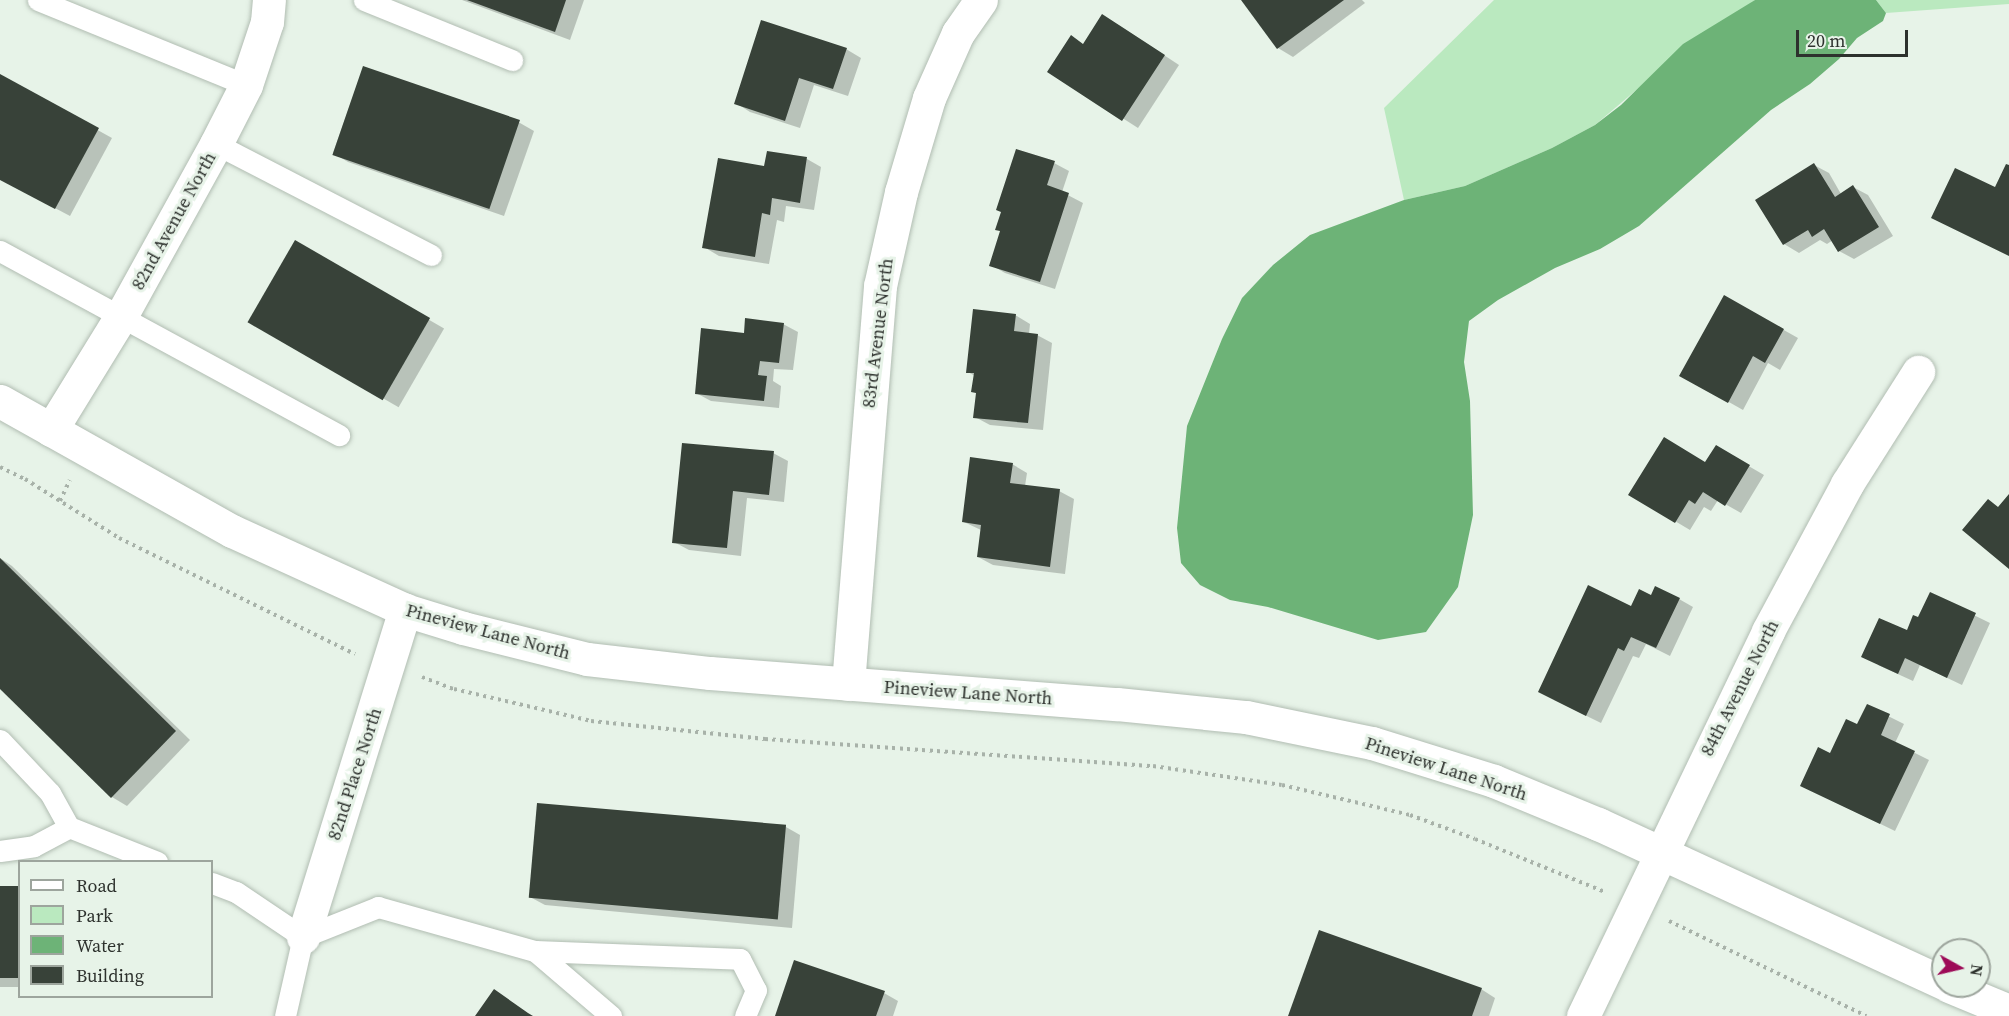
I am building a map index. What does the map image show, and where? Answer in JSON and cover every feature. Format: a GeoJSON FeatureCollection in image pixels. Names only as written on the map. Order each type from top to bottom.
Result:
{"type":"FeatureCollection","features":[{"type":"Feature","properties":{"kind":"street","name":"82nd Avenue North"},"geometry":{"type":"LineString","coordinates":[[51,430],[120,318],[246,85],[267,22],[269,0]]}},
{"type":"Feature","properties":{"kind":"street","name":"83rd Avenue North"},"geometry":{"type":"LineString","coordinates":[[848,684],[880,286],[901,192],[929,98],[958,33],[981,0]]}},
{"type":"Feature","properties":{"kind":"street","name":"84th Avenue North"},"geometry":{"type":"LineString","coordinates":[[1583,1016],[1763,642],[1846,484],[1918,372]]}},
{"type":"Feature","properties":{"kind":"street","name":"Pineview Lane North"},"geometry":{"type":"LineString","coordinates":[[0,401],[232,531],[405,610],[587,659],[710,673],[1118,704],[1246,717],[1372,743],[1494,781],[1660,853],[1931,977]]}},
{"type":"Feature","properties":{"kind":"street","name":"82nd Place North"},"geometry":{"type":"LineString","coordinates":[[303,937],[405,610]]}},
{"type":"Feature","properties":{"kind":"street"},"geometry":{"type":"LineString","coordinates":[[1978,998],[2009,1011]]}},
{"type":"Feature","properties":{"kind":"lane"},"geometry":{"type":"LineString","coordinates":[[38,0],[246,85]]}},
{"type":"Feature","properties":{"kind":"lane"},"geometry":{"type":"LineString","coordinates":[[364,0],[512,60]]}},
{"type":"Feature","properties":{"kind":"lane"},"geometry":{"type":"LineString","coordinates":[[216,144],[431,255]]}},
{"type":"Feature","properties":{"kind":"lane"},"geometry":{"type":"LineString","coordinates":[[0,251],[339,435]]}},
{"type":"Feature","properties":{"kind":"lane"},"geometry":{"type":"LineString","coordinates":[[0,740],[50,793],[69,827],[154,860]]}},
{"type":"Feature","properties":{"kind":"lane"},"geometry":{"type":"LineString","coordinates":[[0,851],[34,846],[69,827]]}},
{"type":"Feature","properties":{"kind":"lane"},"geometry":{"type":"LineString","coordinates":[[213,883],[236,892],[303,937]]}},
{"type":"Feature","properties":{"kind":"lane"},"geometry":{"type":"LineString","coordinates":[[303,937],[378,907],[535,951],[740,959],[756,990],[745,1016]]}},
{"type":"Feature","properties":{"kind":"lane"},"geometry":{"type":"LineString","coordinates":[[285,1016],[303,937]]}},
{"type":"Feature","properties":{"kind":"lane"},"geometry":{"type":"LineString","coordinates":[[535,951],[611,1016]]}},
{"type":"Feature","properties":{"kind":"path"},"geometry":{"type":"LineString","coordinates":[[0,467],[26,479],[119,538],[346,651],[390,664],[454,689],[591,721],[765,739],[1153,766],[1282,785],[1410,815],[1475,838],[1634,906],[1866,1016]]}},
{"type":"Feature","properties":{"kind":"green space"},"geometry":{"type":"Polygon","coordinates":[[[1494,0],[1755,0],[1648,80],[1595,125],[1552,148],[1465,186],[1404,200],[1384,108],[1494,0]]]}},
{"type":"Feature","properties":{"kind":"green space"},"geometry":{"type":"Polygon","coordinates":[[[1876,0],[2009,0],[2009,4],[1886,13],[1876,0]]]}},
{"type":"Feature","properties":{"kind":"water"},"geometry":{"type":"Polygon","coordinates":[[[1755,0],[1876,0],[1886,13],[1883,21],[1857,38],[1839,59],[1810,84],[1771,110],[1639,226],[1600,249],[1555,268],[1498,300],[1469,321],[1464,362],[1470,401],[1473,515],[1458,587],[1426,632],[1378,640],[1268,607],[1230,600],[1200,585],[1181,563],[1177,528],[1187,426],[1222,339],[1242,298],[1273,265],[1310,235],[1404,200],[1465,186],[1552,148],[1595,125],[1621,105],[1683,44],[1755,0]]]}},
{"type":"Feature","properties":{"kind":"building"},"geometry":{"type":"Polygon","coordinates":[[[467,0],[566,0],[555,32],[467,0]]]}},
{"type":"Feature","properties":{"kind":"building"},"geometry":{"type":"Polygon","coordinates":[[[1241,0],[1344,0],[1277,49],[1241,0]]]}},
{"type":"Feature","properties":{"kind":"building"},"geometry":{"type":"Polygon","coordinates":[[[1102,14],[1165,55],[1122,121],[1047,72],[1071,35],[1083,44],[1102,14]]]}},
{"type":"Feature","properties":{"kind":"building"},"geometry":{"type":"Polygon","coordinates":[[[761,20],[847,48],[833,89],[799,78],[785,121],[734,104],[761,20]]]}},
{"type":"Feature","properties":{"kind":"building"},"geometry":{"type":"Polygon","coordinates":[[[363,66],[520,120],[489,209],[332,155],[363,66]]]}},
{"type":"Feature","properties":{"kind":"building"},"geometry":{"type":"Polygon","coordinates":[[[0,74],[99,128],[55,209],[0,180],[0,74]]]}},
{"type":"Feature","properties":{"kind":"building"},"geometry":{"type":"Polygon","coordinates":[[[1016,149],[1055,161],[1047,185],[1069,193],[1040,282],[989,266],[1000,231],[995,230],[1001,212],[996,210],[1016,149]]]}},
{"type":"Feature","properties":{"kind":"building"},"geometry":{"type":"Polygon","coordinates":[[[767,151],[807,157],[800,203],[772,198],[770,215],[762,213],[755,257],[702,248],[718,158],[764,166],[767,151]]]}},
{"type":"Feature","properties":{"kind":"building"},"geometry":{"type":"Polygon","coordinates":[[[1814,163],[1835,197],[1853,185],[1879,227],[1838,252],[1824,229],[1812,237],[1808,230],[1783,245],[1755,200],[1814,163]]]}},
{"type":"Feature","properties":{"kind":"building"},"geometry":{"type":"Polygon","coordinates":[[[2006,164],[2009,165],[2009,256],[1931,218],[1955,168],[1995,187],[2006,164]]]}},
{"type":"Feature","properties":{"kind":"building"},"geometry":{"type":"Polygon","coordinates":[[[295,240],[430,318],[383,400],[248,322],[295,240]]]}},
{"type":"Feature","properties":{"kind":"building"},"geometry":{"type":"Polygon","coordinates":[[[1724,295],[1784,329],[1765,363],[1753,356],[1728,403],[1679,376],[1724,295]]]}},
{"type":"Feature","properties":{"kind":"building"},"geometry":{"type":"Polygon","coordinates":[[[973,309],[1016,314],[1014,331],[1038,334],[1028,423],[973,418],[976,393],[971,392],[974,373],[966,373],[973,309]]]}},
{"type":"Feature","properties":{"kind":"building"},"geometry":{"type":"Polygon","coordinates":[[[745,318],[784,323],[779,363],[760,361],[758,375],[767,376],[764,401],[695,394],[701,328],[744,333],[745,318]]]}},
{"type":"Feature","properties":{"kind":"building"},"geometry":{"type":"Polygon","coordinates":[[[1664,437],[1705,462],[1716,445],[1750,465],[1725,506],[1703,492],[1695,504],[1689,500],[1675,523],[1628,495],[1664,437]]]}},
{"type":"Feature","properties":{"kind":"building"},"geometry":{"type":"Polygon","coordinates":[[[682,443],[774,451],[769,495],[733,491],[727,548],[672,543],[682,443]]]}},
{"type":"Feature","properties":{"kind":"building"},"geometry":{"type":"Polygon","coordinates":[[[970,457],[1013,463],[1010,483],[1060,489],[1050,567],[977,557],[981,525],[962,522],[970,457]]]}},
{"type":"Feature","properties":{"kind":"building"},"geometry":{"type":"Polygon","coordinates":[[[2009,494],[2009,569],[1962,530],[1988,499],[1998,507],[2009,494]]]}},
{"type":"Feature","properties":{"kind":"building"},"geometry":{"type":"Polygon","coordinates":[[[0,558],[176,731],[111,798],[0,689],[0,558]]]}},
{"type":"Feature","properties":{"kind":"building"},"geometry":{"type":"Polygon","coordinates":[[[1588,585],[1631,606],[1639,589],[1651,595],[1655,586],[1680,598],[1656,648],[1631,637],[1624,651],[1618,648],[1586,716],[1538,692],[1588,585]]]}},
{"type":"Feature","properties":{"kind":"building"},"geometry":{"type":"Polygon","coordinates":[[[1930,592],[1976,613],[1947,678],[1905,658],[1898,674],[1861,657],[1879,618],[1907,630],[1913,615],[1918,617],[1930,592]]]}},
{"type":"Feature","properties":{"kind":"building"},"geometry":{"type":"Polygon","coordinates":[[[1867,704],[1890,714],[1881,735],[1915,751],[1880,824],[1800,786],[1818,747],[1830,753],[1846,719],[1857,724],[1867,704]]]}},
{"type":"Feature","properties":{"kind":"building"},"geometry":{"type":"Polygon","coordinates":[[[537,803],[786,825],[778,919],[529,898],[537,803]]]}},
{"type":"Feature","properties":{"kind":"building"},"geometry":{"type":"Polygon","coordinates":[[[0,886],[18,886],[18,978],[0,978],[0,886]]]}},
{"type":"Feature","properties":{"kind":"building"},"geometry":{"type":"Polygon","coordinates":[[[1319,930],[1482,988],[1472,1016],[1288,1016],[1319,930]]]}},
{"type":"Feature","properties":{"kind":"building"},"geometry":{"type":"Polygon","coordinates":[[[794,960],[885,991],[876,1016],[775,1016],[794,960]]]}},
{"type":"Feature","properties":{"kind":"building"},"geometry":{"type":"Polygon","coordinates":[[[494,989],[528,1013],[533,1016],[475,1016],[494,989]]]}}]}
